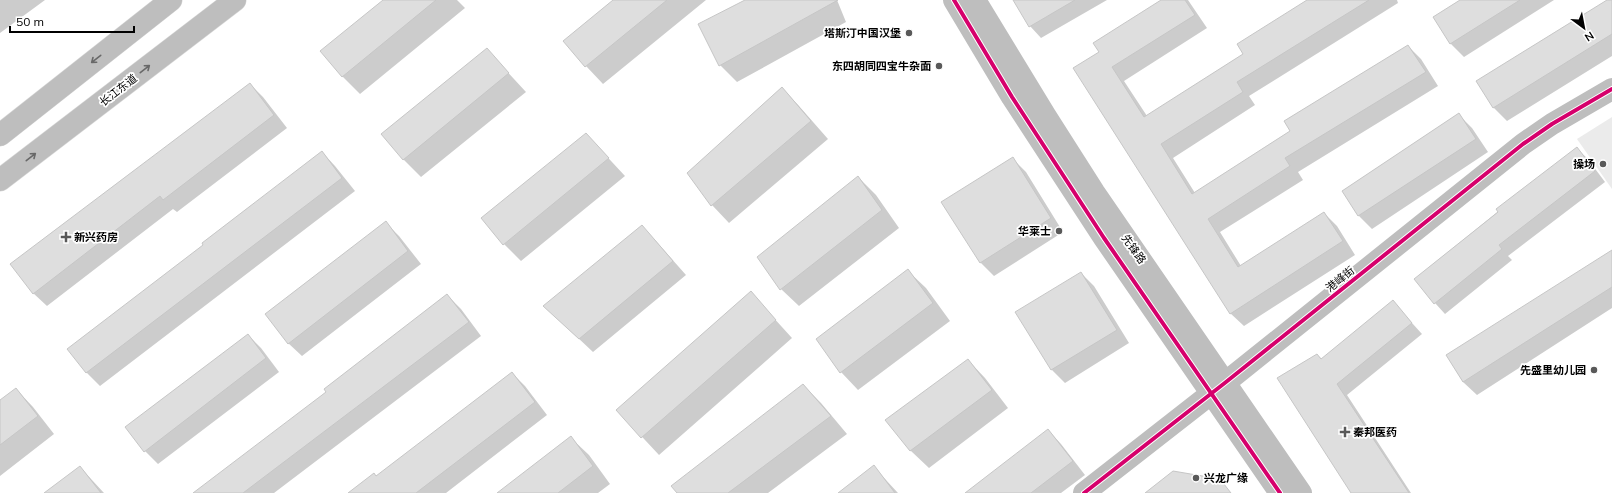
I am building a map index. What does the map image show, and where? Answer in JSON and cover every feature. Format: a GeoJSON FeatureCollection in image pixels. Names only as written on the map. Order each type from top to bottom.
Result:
{"type":"FeatureCollection","features":[{"type":"Feature","properties":{"kind":"street"},"geometry":{"type":"LineString","coordinates":[[0,134],[171,0]]}},
{"type":"Feature","properties":{"kind":"street","name":"长江东道"},"geometry":{"type":"LineString","coordinates":[[0,180],[235,0]]}},
{"type":"Feature","properties":{"kind":"street"},"geometry":{"type":"LineString","coordinates":[[954,0],[1012,97],[1100,232],[1218,388],[1280,493]]}},
{"type":"Feature","properties":{"kind":"street","name":"先锋路"},"geometry":{"type":"LineString","coordinates":[[975,0],[1218,388],[1301,493]]}},
{"type":"Feature","properties":{"kind":"street","name":"港峰街"},"geometry":{"type":"LineString","coordinates":[[1084,493],[1523,144],[1552,124],[1612,89]]}},
{"type":"Feature","properties":{"kind":"shaded area","name":"操场"},"geometry":{"type":"Polygon","coordinates":[[[1612,117],[1612,189],[1577,139],[1612,117]]]}},
{"type":"Feature","properties":{"kind":"building"},"geometry":{"type":"Polygon","coordinates":[[[383,0],[436,0],[342,77],[320,51],[383,0]]]}},
{"type":"Feature","properties":{"kind":"building"},"geometry":{"type":"Polygon","coordinates":[[[613,0],[667,0],[585,67],[563,41],[613,0]]]}},
{"type":"Feature","properties":{"kind":"building"},"geometry":{"type":"Polygon","coordinates":[[[745,0],[838,0],[719,66],[698,24],[745,0]]]}},
{"type":"Feature","properties":{"kind":"building"},"geometry":{"type":"Polygon","coordinates":[[[1013,0],[1075,0],[1029,27],[1013,0]]]}},
{"type":"Feature","properties":{"kind":"building"},"geometry":{"type":"Polygon","coordinates":[[[1161,0],[1185,0],[1195,15],[1112,67],[1144,117],[1243,54],[1237,44],[1307,0],[1369,0],[1237,82],[1243,92],[1161,144],[1192,194],[1290,131],[1284,121],[1408,45],[1426,72],[1285,158],[1290,166],[1208,219],[1238,267],[1324,212],[1343,241],[1230,314],[1073,68],[1099,52],[1093,43],[1161,0]]]}},
{"type":"Feature","properties":{"kind":"building"},"geometry":{"type":"Polygon","coordinates":[[[1460,0],[1520,0],[1450,44],[1433,17],[1460,0]]]}},
{"type":"Feature","properties":{"kind":"building"},"geometry":{"type":"Polygon","coordinates":[[[1607,0],[1612,0],[1612,34],[1493,108],[1476,81],[1607,0]]]}},
{"type":"Feature","properties":{"kind":"building"},"geometry":{"type":"Polygon","coordinates":[[[487,48],[509,73],[403,160],[381,134],[487,48]]]}},
{"type":"Feature","properties":{"kind":"building"},"geometry":{"type":"Polygon","coordinates":[[[250,83],[274,115],[163,200],[160,196],[33,294],[10,264],[250,83]]]}},
{"type":"Feature","properties":{"kind":"building"},"geometry":{"type":"Polygon","coordinates":[[[782,87],[811,121],[711,206],[687,173],[782,87]]]}},
{"type":"Feature","properties":{"kind":"building"},"geometry":{"type":"Polygon","coordinates":[[[1459,113],[1476,139],[1358,216],[1342,191],[1459,113]]]}},
{"type":"Feature","properties":{"kind":"building"},"geometry":{"type":"Polygon","coordinates":[[[586,133],[609,158],[503,245],[481,218],[586,133]]]}},
{"type":"Feature","properties":{"kind":"building"},"geometry":{"type":"Polygon","coordinates":[[[1577,147],[1595,171],[1499,245],[1502,249],[1434,304],[1414,279],[1498,212],[1496,209],[1577,147]]]}},
{"type":"Feature","properties":{"kind":"building"},"geometry":{"type":"Polygon","coordinates":[[[322,151],[342,178],[86,373],[67,349],[203,245],[202,243],[322,151]]]}},
{"type":"Feature","properties":{"kind":"building"},"geometry":{"type":"Polygon","coordinates":[[[1013,157],[1051,218],[980,263],[941,202],[1013,157]]]}},
{"type":"Feature","properties":{"kind":"building"},"geometry":{"type":"Polygon","coordinates":[[[858,176],[882,210],[780,290],[757,257],[858,176]]]}},
{"type":"Feature","properties":{"kind":"building"},"geometry":{"type":"Polygon","coordinates":[[[386,221],[408,251],[288,344],[265,314],[386,221]]]}},
{"type":"Feature","properties":{"kind":"building"},"geometry":{"type":"Polygon","coordinates":[[[642,225],[673,261],[579,339],[543,306],[642,225]]]}},
{"type":"Feature","properties":{"kind":"building"},"geometry":{"type":"Polygon","coordinates":[[[1612,250],[1612,287],[1463,382],[1446,355],[1612,250]]]}},
{"type":"Feature","properties":{"kind":"building"},"geometry":{"type":"Polygon","coordinates":[[[908,269],[933,303],[840,373],[816,339],[908,269]]]}},
{"type":"Feature","properties":{"kind":"building"},"geometry":{"type":"Polygon","coordinates":[[[1081,272],[1117,330],[1051,370],[1015,312],[1081,272]]]}},
{"type":"Feature","properties":{"kind":"building"},"geometry":{"type":"Polygon","coordinates":[[[751,291],[776,320],[641,438],[616,410],[751,291]]]}},
{"type":"Feature","properties":{"kind":"building"},"geometry":{"type":"Polygon","coordinates":[[[447,294],[469,322],[243,493],[193,493],[326,392],[324,389],[447,294]]]}},
{"type":"Feature","properties":{"kind":"building"},"geometry":{"type":"Polygon","coordinates":[[[1393,300],[1412,323],[1337,384],[1409,493],[1351,493],[1277,378],[1317,354],[1321,359],[1393,300]]]}},
{"type":"Feature","properties":{"kind":"building"},"geometry":{"type":"Polygon","coordinates":[[[248,334],[266,358],[144,452],[125,427],[248,334]]]}},
{"type":"Feature","properties":{"kind":"building"},"geometry":{"type":"Polygon","coordinates":[[[968,359],[992,390],[910,451],[885,420],[968,359]]]}},
{"type":"Feature","properties":{"kind":"building"},"geometry":{"type":"Polygon","coordinates":[[[512,372],[535,402],[416,493],[348,493],[374,473],[376,476],[512,372]]]}},
{"type":"Feature","properties":{"kind":"building"},"geometry":{"type":"Polygon","coordinates":[[[803,384],[831,416],[728,493],[677,493],[671,486],[803,384]]]}},
{"type":"Feature","properties":{"kind":"building"},"geometry":{"type":"Polygon","coordinates":[[[16,388],[38,416],[0,445],[0,400],[16,388]]]}},
{"type":"Feature","properties":{"kind":"building"},"geometry":{"type":"Polygon","coordinates":[[[1048,429],[1073,461],[1031,493],[965,493],[1048,429]]]}},
{"type":"Feature","properties":{"kind":"building"},"geometry":{"type":"Polygon","coordinates":[[[571,436],[593,466],[558,493],[497,493],[571,436]]]}},
{"type":"Feature","properties":{"kind":"building"},"geometry":{"type":"Polygon","coordinates":[[[874,465],[895,493],[838,493],[874,465]]]}},
{"type":"Feature","properties":{"kind":"building"},"geometry":{"type":"Polygon","coordinates":[[[80,466],[101,493],[44,493],[80,466]]]}},
{"type":"Feature","properties":{"kind":"building"},"geometry":{"type":"Polygon","coordinates":[[[1173,471],[1220,479],[1231,493],[1145,493],[1173,471]]]}},
{"type":"Feature","properties":{"kind":"cycle path"},"geometry":{"type":"LineString","coordinates":[[954,0],[1012,97],[1104,238],[1280,493]]}},
{"type":"Feature","properties":{"kind":"cycle path"},"geometry":{"type":"LineString","coordinates":[[1084,493],[1226,382],[1523,144],[1552,124],[1612,89]]}},
{"type":"Feature","properties":{"kind":"place","name":"塔斯汀中国汉堡"},"geometry":{"type":"Point","coordinates":[909,33]}},
{"type":"Feature","properties":{"kind":"place","name":"东四胡同四宝牛杂面"},"geometry":{"type":"Point","coordinates":[939,66]}},
{"type":"Feature","properties":{"kind":"place","name":"操场"},"geometry":{"type":"Point","coordinates":[1603,164]}},
{"type":"Feature","properties":{"kind":"place","name":"华莱士"},"geometry":{"type":"Point","coordinates":[1059,231]}},
{"type":"Feature","properties":{"kind":"place","name":"新兴药房"},"geometry":{"type":"Point","coordinates":[66,237]}},
{"type":"Feature","properties":{"kind":"place","name":"先盛里幼儿园"},"geometry":{"type":"Point","coordinates":[1594,370]}},
{"type":"Feature","properties":{"kind":"place","name":"秦邦医药"},"geometry":{"type":"Point","coordinates":[1345,432]}},
{"type":"Feature","properties":{"kind":"place","name":"兴龙广缘"},"geometry":{"type":"Point","coordinates":[1196,478]}}]}
